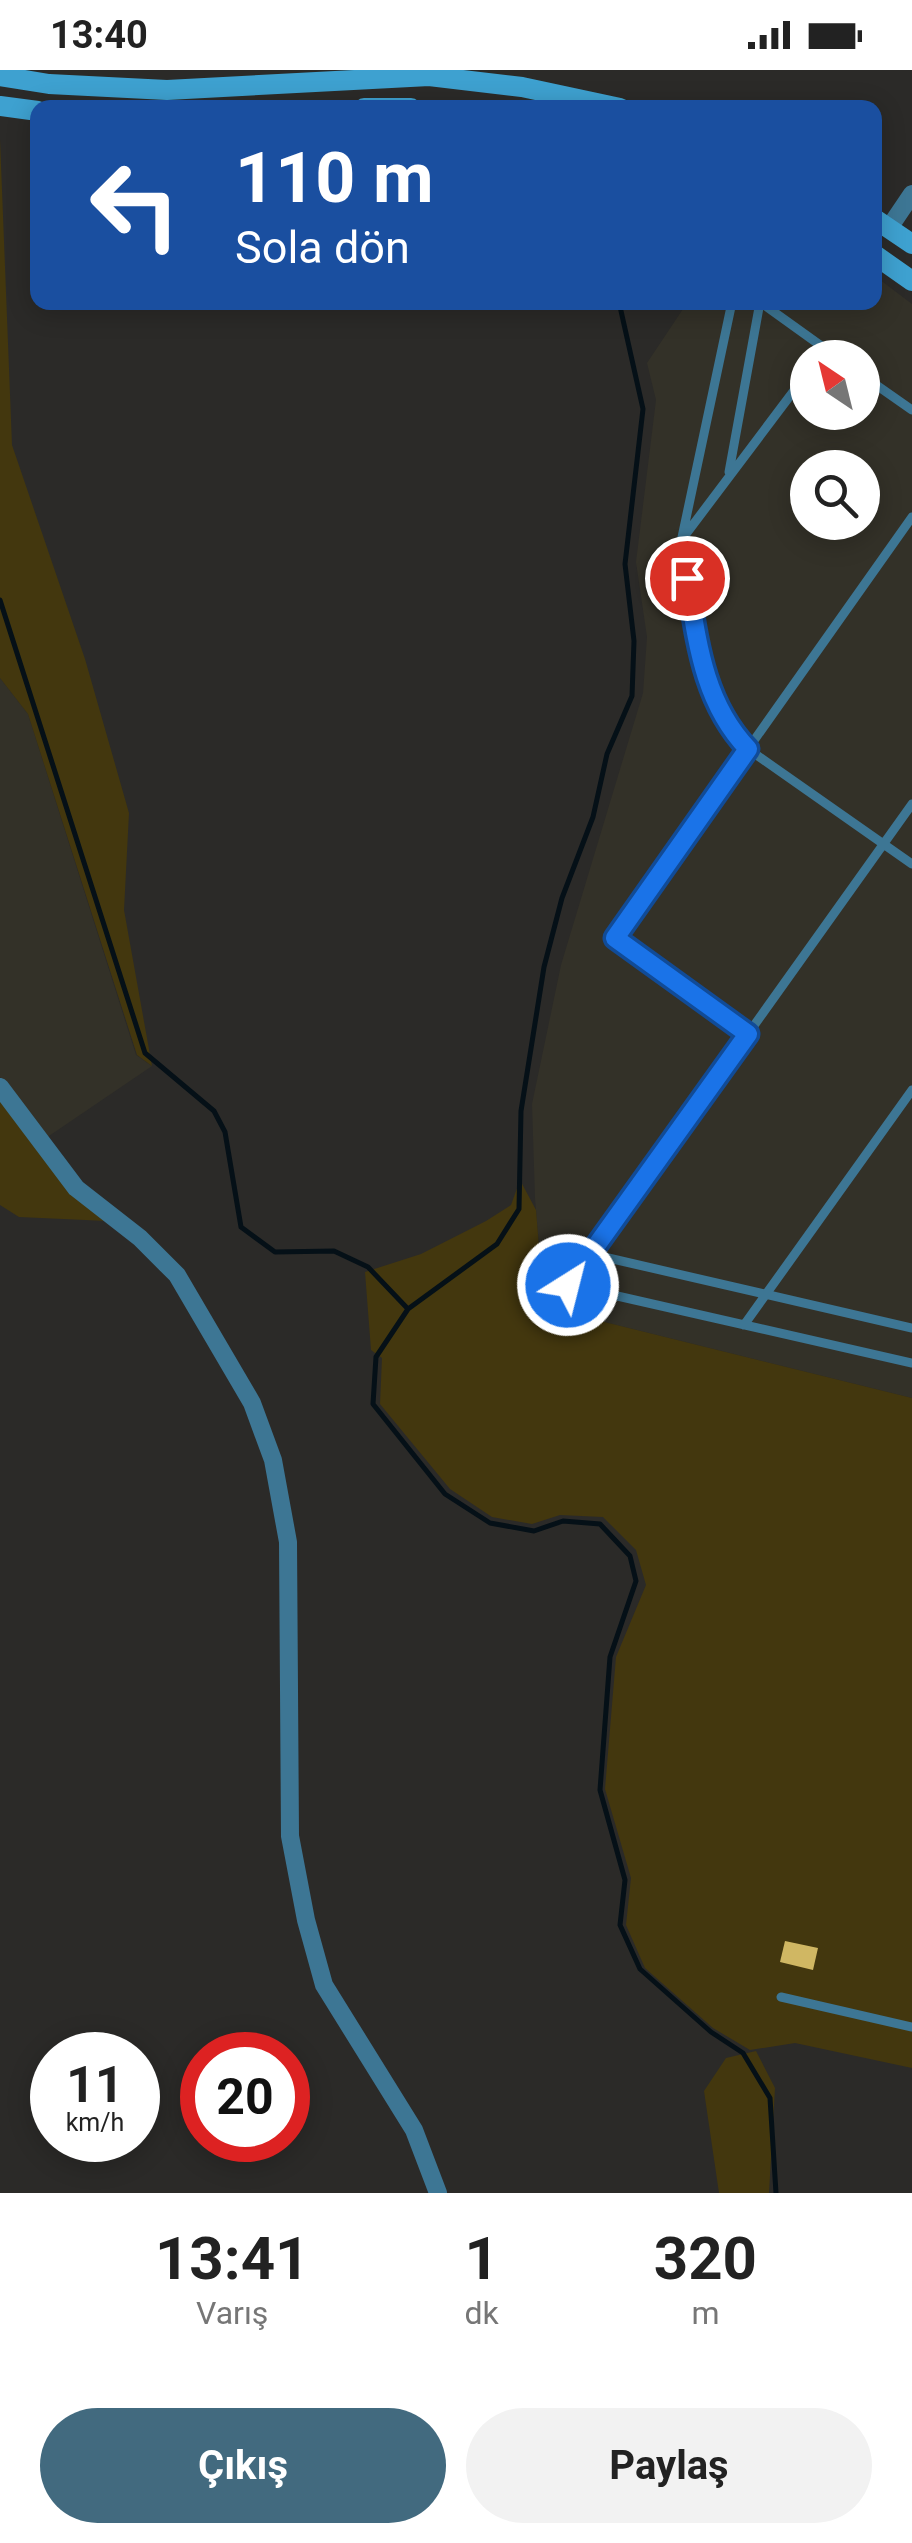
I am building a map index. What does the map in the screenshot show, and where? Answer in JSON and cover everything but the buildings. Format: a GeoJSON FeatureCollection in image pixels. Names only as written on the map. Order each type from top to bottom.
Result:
{"type":"FeatureCollection","features":[{"type":"Feature","properties":{"kind":"main road"},"geometry":{"type":"LineString","coordinates":[[0,76],[50,84],[166,90],[428,73],[522,86],[584,100]]}},
{"type":"Feature","properties":{"kind":"main road"},"geometry":{"type":"LineString","coordinates":[[0,106],[30,110]]}},
{"type":"Feature","properties":{"kind":"main road"},"geometry":{"type":"LineString","coordinates":[[882,223],[912,244]]}},
{"type":"Feature","properties":{"kind":"main road"},"geometry":{"type":"LineString","coordinates":[[882,260],[912,282]]}},
{"type":"Feature","properties":{"kind":"street"},"geometry":{"type":"LineString","coordinates":[[882,223],[912,194]]}},
{"type":"Feature","properties":{"kind":"street"},"geometry":{"type":"LineString","coordinates":[[0,1087],[76,1188],[140,1238],[177,1275],[252,1404],[273,1460],[288,1542],[290,1836],[306,1920],[324,1985],[414,2130],[438,2193]]}},
{"type":"Feature","properties":{"kind":"lane"},"geometry":{"type":"LineString","coordinates":[[730,310],[681,542],[699,651],[715,704],[726,726],[748,749],[912,864]]}},
{"type":"Feature","properties":{"kind":"lane"},"geometry":{"type":"LineString","coordinates":[[728,478],[759,310]]}},
{"type":"Feature","properties":{"kind":"lane"},"geometry":{"type":"LineString","coordinates":[[770,310],[806,340]]}},
{"type":"Feature","properties":{"kind":"lane"},"geometry":{"type":"LineString","coordinates":[[880,387],[912,410]]}},
{"type":"Feature","properties":{"kind":"lane"},"geometry":{"type":"LineString","coordinates":[[681,542],[790,396]]}},
{"type":"Feature","properties":{"kind":"lane"},"geometry":{"type":"LineString","coordinates":[[748,1034],[615,938],[912,517]]}},
{"type":"Feature","properties":{"kind":"lane"},"geometry":{"type":"LineString","coordinates":[[912,804],[568,1285],[912,1363]]}},
{"type":"Feature","properties":{"kind":"lane"},"geometry":{"type":"LineString","coordinates":[[744,1325],[912,1090]]}},
{"type":"Feature","properties":{"kind":"lane"},"geometry":{"type":"LineString","coordinates":[[591,1254],[912,1328]]}},
{"type":"Feature","properties":{"kind":"lane"},"geometry":{"type":"LineString","coordinates":[[782,1998],[912,2027]]}},
{"type":"Feature","properties":{"kind":"shaded area"},"geometry":{"type":"Polygon","coordinates":[[[0,139],[12,445],[85,659],[129,813],[124,910],[152,1066],[137,1055],[28,714],[0,678],[0,139]]]}},
{"type":"Feature","properties":{"kind":"shaded area"},"geometry":{"type":"Polygon","coordinates":[[[882,281],[912,304],[912,1398],[544,1307],[532,1104],[561,965],[643,693],[647,637],[636,562],[656,400],[647,363],[682,310],[882,310],[882,281]]]}},
{"type":"Feature","properties":{"kind":"shaded area"},"geometry":{"type":"Polygon","coordinates":[[[0,678],[28,714],[136,1055],[152,1066],[46,1138],[0,1077],[0,678]]]}},
{"type":"Feature","properties":{"kind":"shaded area"},"geometry":{"type":"Polygon","coordinates":[[[0,1100],[107,1221],[19,1217],[0,1205],[0,1100]]]}},
{"type":"Feature","properties":{"kind":"shaded area"},"geometry":{"type":"Polygon","coordinates":[[[520,1180],[536,1210],[544,1307],[912,1398],[912,2068],[795,2043],[750,2050],[713,2028],[645,1968],[626,1925],[631,1878],[605,1789],[616,1657],[646,1585],[636,1550],[603,1517],[560,1515],[532,1524],[492,1517],[450,1489],[380,1404],[382,1358],[371,1350],[365,1272],[421,1254],[486,1221],[511,1205],[520,1180]]]}},
{"type":"Feature","properties":{"kind":"shaded area"},"geometry":{"type":"Polygon","coordinates":[[[756,2051],[775,2088],[769,2193],[719,2193],[704,2091],[726,2058],[756,2051]]]}},
{"type":"Feature","properties":{"kind":"waterway"},"geometry":{"type":"LineString","coordinates":[[408,1309],[497,1244],[519,1209],[521,1111],[544,967],[562,898],[593,817],[607,754],[632,696],[634,641],[625,564],[643,409],[621,310]]}},
{"type":"Feature","properties":{"kind":"waterway"},"geometry":{"type":"LineString","coordinates":[[0,600],[145,1053],[214,1111],[225,1132],[241,1227],[275,1252],[334,1251],[368,1267],[408,1309],[376,1357],[373,1404],[445,1494],[490,1523],[534,1531],[563,1521],[600,1524],[630,1556],[636,1581],[610,1657],[600,1790],[625,1880],[620,1925],[640,1969],[711,2032],[743,2053],[770,2098],[776,2193]]}},
{"type":"Feature","properties":{"kind":"route"},"geometry":{"type":"LineString","coordinates":[[568,1285],[748,1034],[615,938],[748,749],[726,726],[715,704],[699,651],[687,578]]}}]}
